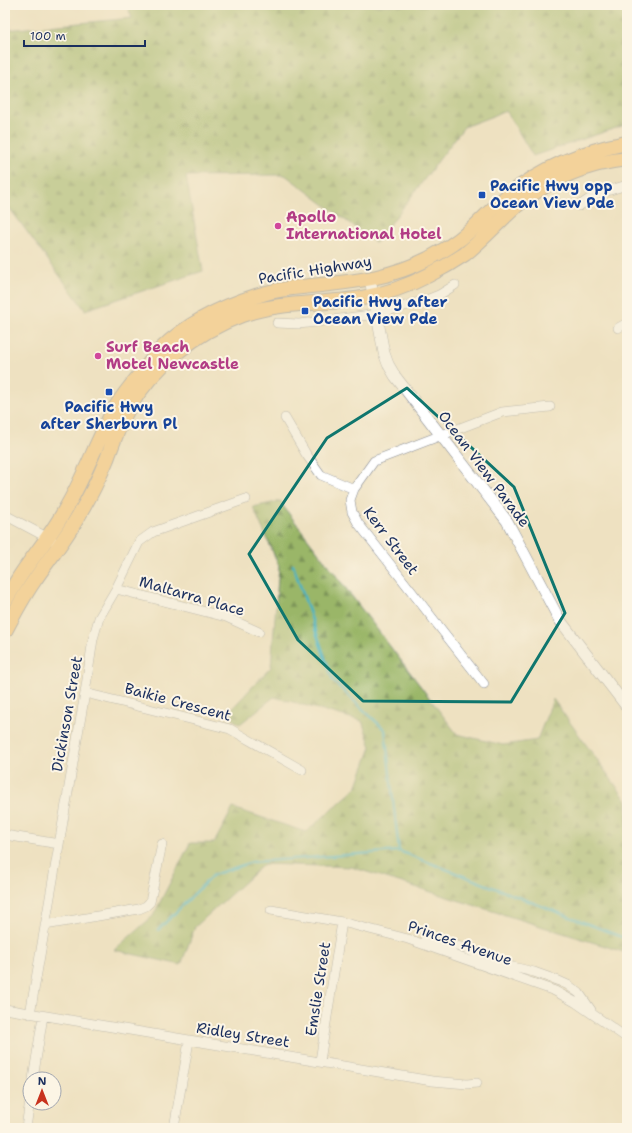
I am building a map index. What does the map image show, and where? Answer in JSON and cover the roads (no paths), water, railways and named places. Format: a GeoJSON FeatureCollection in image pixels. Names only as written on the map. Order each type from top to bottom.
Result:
{"type":"FeatureCollection","features":[{"type":"Feature","properties":{"kind":"highway","name":"Pacific Highway"},"geometry":{"type":"LineString","coordinates":[[5,601],[66,509],[103,432],[129,387],[160,350],[180,334],[194,324],[218,311],[243,300],[265,293],[291,288],[370,279],[395,273],[418,264],[466,235],[503,199],[541,172],[576,156],[604,147],[627,143]]}},
{"type":"Feature","properties":{"kind":"highway","name":"Pacific Highway"},"geometry":{"type":"LineString","coordinates":[[5,631],[14,613],[34,581],[80,515],[95,486],[116,434],[128,410],[142,389],[156,373],[170,358],[190,342],[214,328],[242,315],[262,309],[361,298],[400,288],[424,278],[465,253],[520,204],[539,190],[558,179],[578,171],[598,164],[627,159]]}},
{"type":"Feature","properties":{"kind":"street"},"geometry":{"type":"LineString","coordinates":[[579,206],[597,194],[627,185]]}},
{"type":"Feature","properties":{"kind":"street","name":"Ocean View Parade"},"geometry":{"type":"LineString","coordinates":[[370,279],[384,353],[395,376],[507,521],[559,619],[627,707]]}},
{"type":"Feature","properties":{"kind":"street"},"geometry":{"type":"LineString","coordinates":[[277,323],[300,324],[377,314],[429,299],[455,286]]}},
{"type":"Feature","properties":{"kind":"street"},"geometry":{"type":"LineString","coordinates":[[618,328],[627,322]]}},
{"type":"Feature","properties":{"kind":"street","name":"Kerr Street"},"geometry":{"type":"LineString","coordinates":[[484,684],[358,523],[352,512],[350,500],[354,489],[374,461],[502,412],[550,407]]}},
{"type":"Feature","properties":{"kind":"street"},"geometry":{"type":"LineString","coordinates":[[285,418],[306,454],[321,475],[354,489]]}},
{"type":"Feature","properties":{"kind":"street","name":"Dickinson Street"},"geometry":{"type":"LineString","coordinates":[[30,1014],[93,639],[99,618],[116,589],[139,542],[145,537],[153,532],[246,499]]}},
{"type":"Feature","properties":{"kind":"street"},"geometry":{"type":"LineString","coordinates":[[5,515],[61,544]]}},
{"type":"Feature","properties":{"kind":"street","name":"Maltarra Place"},"geometry":{"type":"LineString","coordinates":[[116,589],[226,617],[260,632]]}},
{"type":"Feature","properties":{"kind":"street","name":"Baikie Crescent"},"geometry":{"type":"LineString","coordinates":[[85,693],[230,730],[302,770]]}},
{"type":"Feature","properties":{"kind":"street"},"geometry":{"type":"LineString","coordinates":[[5,835],[59,844]]}},
{"type":"Feature","properties":{"kind":"street"},"geometry":{"type":"LineString","coordinates":[[45,925],[138,909],[146,906],[150,902],[162,844]]}},
{"type":"Feature","properties":{"kind":"street","name":"Princes Avenue"},"geometry":{"type":"LineString","coordinates":[[271,910],[342,922],[408,939],[555,991],[594,1014],[627,1038]]}},
{"type":"Feature","properties":{"kind":"street","name":"Emslie Street"},"geometry":{"type":"LineString","coordinates":[[320,1062],[342,922]]}},
{"type":"Feature","properties":{"kind":"street","name":"Ridley Street"},"geometry":{"type":"LineString","coordinates":[[5,1009],[432,1081],[467,1084],[478,1083]]}},
{"type":"Feature","properties":{"kind":"street"},"geometry":{"type":"LineString","coordinates":[[34,1071],[43,1016]]}},
{"type":"Feature","properties":{"kind":"street"},"geometry":{"type":"LineString","coordinates":[[174,1128],[189,1041]]}},
{"type":"Feature","properties":{"kind":"street"},"geometry":{"type":"LineString","coordinates":[[26,1128],[28,1111]]}},
{"type":"Feature","properties":{"kind":"waterway"},"geometry":{"type":"LineString","coordinates":[[293,565],[333,681],[385,730],[399,851]]}},
{"type":"Feature","properties":{"kind":"waterway"},"geometry":{"type":"LineString","coordinates":[[158,930],[213,875],[252,862],[399,851],[627,939]]}},
{"type":"Feature","properties":{"kind":"place","name":"Pacific Hwy opp Ocean View Pde"},"geometry":{"type":"Point","coordinates":[482,195]}},
{"type":"Feature","properties":{"kind":"place","name":"Apollo International Hotel"},"geometry":{"type":"Point","coordinates":[278,226]}},
{"type":"Feature","properties":{"kind":"place","name":"Pacific Hwy after Ocean View Pde"},"geometry":{"type":"Point","coordinates":[305,311]}},
{"type":"Feature","properties":{"kind":"place","name":"Surf Beach Motel Newcastle"},"geometry":{"type":"Point","coordinates":[98,356]}},
{"type":"Feature","properties":{"kind":"place","name":"Pacific Hwy after Sherburn Pl"},"geometry":{"type":"Point","coordinates":[109,392]}}]}
